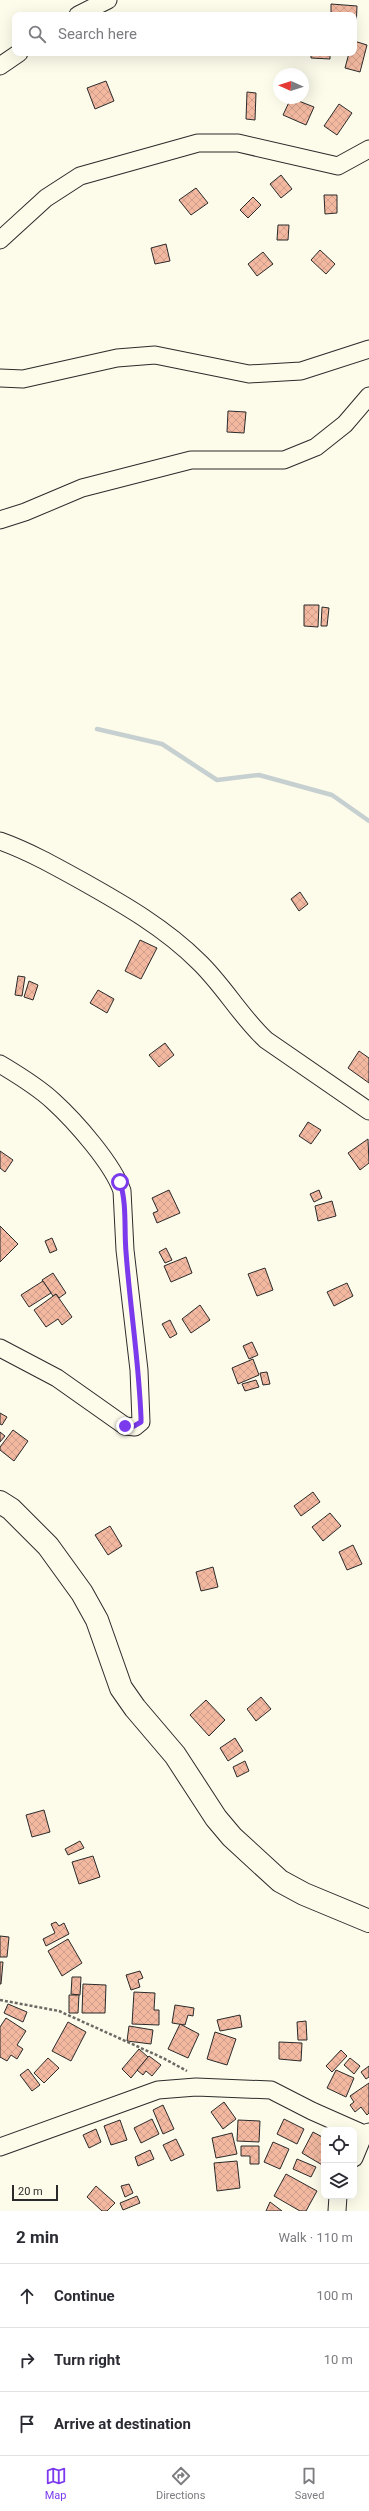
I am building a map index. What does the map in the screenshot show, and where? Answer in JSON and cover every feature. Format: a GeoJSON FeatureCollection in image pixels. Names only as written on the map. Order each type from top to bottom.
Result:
{"type":"FeatureCollection","features":[{"type":"Feature","properties":{"kind":"main road"},"geometry":{"type":"LineString","coordinates":[[0,1502],[12,1510],[48,1546],[82,1593],[97,1620],[121,1688],[135,1708],[175,1755],[216,1818],[232,1837],[280,1881],[304,1894],[369,1921]]}},
{"type":"Feature","properties":{"kind":"street"},"geometry":{"type":"LineString","coordinates":[[84,12],[108,0]]}},
{"type":"Feature","properties":{"kind":"street"},"geometry":{"type":"LineString","coordinates":[[0,66],[15,56]]}},
{"type":"Feature","properties":{"kind":"street"},"geometry":{"type":"LineString","coordinates":[[0,240],[46,198],[80,176],[198,143],[238,143],[338,166],[369,149]]}},
{"type":"Feature","properties":{"kind":"street"},"geometry":{"type":"LineString","coordinates":[[0,378],[23,379],[117,358],[155,355],[249,374],[301,372],[369,349]]}},
{"type":"Feature","properties":{"kind":"street"},"geometry":{"type":"LineString","coordinates":[[0,520],[25,512],[82,488],[190,460],[284,460],[316,447],[345,424],[369,396]]}},
{"type":"Feature","properties":{"kind":"street"},"geometry":{"type":"LineString","coordinates":[[0,841],[15,846],[66,872],[126,906],[167,933],[199,962],[236,1005],[252,1028],[266,1040],[369,1111]]}},
{"type":"Feature","properties":{"kind":"street"},"geometry":{"type":"LineString","coordinates":[[0,1064],[53,1101],[90,1142],[120,1182],[122,1191],[127,1269],[138,1363],[141,1422],[134,1426],[125,1426],[57,1378],[0,1348]]}},
{"type":"Feature","properties":{"kind":"street"},"geometry":{"type":"LineString","coordinates":[[0,2147],[158,2090],[173,2087],[240,2087],[271,2090],[312,2111],[367,2133],[357,2152]]}},
{"type":"Feature","properties":{"kind":"street"},"geometry":{"type":"LineString","coordinates":[[337,2211],[338,2199]]}},
{"type":"Feature","properties":{"kind":"path"},"geometry":{"type":"LineString","coordinates":[[0,2000],[59,2011],[163,2058],[188,2072]]}},
{"type":"Feature","properties":{"kind":"building"},"geometry":{"type":"Polygon","coordinates":[[[331,4],[357,6],[357,12],[331,12],[331,4]]]}},
{"type":"Feature","properties":{"kind":"building"},"geometry":{"type":"Polygon","coordinates":[[[357,42],[367,45],[360,72],[345,68],[348,56],[357,56],[357,42]]]}},
{"type":"Feature","properties":{"kind":"building"},"geometry":{"type":"Polygon","coordinates":[[[311,56],[330,56],[330,59],[311,58],[311,56]]]}},
{"type":"Feature","properties":{"kind":"building"},"geometry":{"type":"Polygon","coordinates":[[[106,81],[114,101],[95,109],[87,88],[106,81]]]}},
{"type":"Feature","properties":{"kind":"building"},"geometry":{"type":"Polygon","coordinates":[[[247,92],[256,93],[255,120],[246,119],[247,92]]]}},
{"type":"Feature","properties":{"kind":"building"},"geometry":{"type":"Polygon","coordinates":[[[288,104],[306,104],[314,107],[306,125],[283,115],[288,104]]]}},
{"type":"Feature","properties":{"kind":"building"},"geometry":{"type":"Polygon","coordinates":[[[339,104],[352,113],[337,135],[324,126],[339,104]]]}},
{"type":"Feature","properties":{"kind":"building"},"geometry":{"type":"Polygon","coordinates":[[[281,175],[292,189],[281,198],[270,184],[281,175]]]}},
{"type":"Feature","properties":{"kind":"building"},"geometry":{"type":"Polygon","coordinates":[[[196,188],[208,203],[191,215],[179,200],[196,188]]]}},
{"type":"Feature","properties":{"kind":"building"},"geometry":{"type":"Polygon","coordinates":[[[324,195],[337,195],[337,213],[325,214],[324,195]]]}},
{"type":"Feature","properties":{"kind":"building"},"geometry":{"type":"Polygon","coordinates":[[[253,197],[261,205],[248,218],[240,210],[253,197]]]}},
{"type":"Feature","properties":{"kind":"building"},"geometry":{"type":"Polygon","coordinates":[[[278,225],[289,225],[288,240],[277,240],[278,225]]]}},
{"type":"Feature","properties":{"kind":"building"},"geometry":{"type":"Polygon","coordinates":[[[166,244],[170,261],[155,264],[151,248],[166,244]]]}},
{"type":"Feature","properties":{"kind":"building"},"geometry":{"type":"Polygon","coordinates":[[[320,250],[335,264],[326,274],[311,260],[320,250]]]}},
{"type":"Feature","properties":{"kind":"building"},"geometry":{"type":"Polygon","coordinates":[[[263,252],[273,264],[257,276],[248,264],[263,252]]]}},
{"type":"Feature","properties":{"kind":"building"},"geometry":{"type":"Polygon","coordinates":[[[228,411],[246,412],[244,433],[227,432],[228,411]]]}},
{"type":"Feature","properties":{"kind":"building"},"geometry":{"type":"Polygon","coordinates":[[[304,605],[319,605],[318,627],[304,626],[304,605]]]}},
{"type":"Feature","properties":{"kind":"building"},"geometry":{"type":"Polygon","coordinates":[[[322,607],[329,608],[327,626],[321,626],[322,607]]]}},
{"type":"Feature","properties":{"kind":"building"},"geometry":{"type":"Polygon","coordinates":[[[300,892],[308,904],[299,911],[291,899],[300,892]]]}},
{"type":"Feature","properties":{"kind":"building"},"geometry":{"type":"Polygon","coordinates":[[[140,940],[157,948],[141,979],[125,971],[140,940]]]}},
{"type":"Feature","properties":{"kind":"building"},"geometry":{"type":"Polygon","coordinates":[[[18,976],[25,977],[22,996],[15,995],[18,976]]]}},
{"type":"Feature","properties":{"kind":"building"},"geometry":{"type":"Polygon","coordinates":[[[29,981],[38,985],[33,1000],[24,997],[29,981]]]}},
{"type":"Feature","properties":{"kind":"building"},"geometry":{"type":"Polygon","coordinates":[[[98,990],[114,999],[107,1013],[90,1003],[98,990]]]}},
{"type":"Feature","properties":{"kind":"building"},"geometry":{"type":"Polygon","coordinates":[[[165,1043],[174,1055],[159,1067],[149,1055],[165,1043]]]}},
{"type":"Feature","properties":{"kind":"building"},"geometry":{"type":"Polygon","coordinates":[[[359,1051],[369,1058],[369,1083],[348,1068],[359,1051]]]}},
{"type":"Feature","properties":{"kind":"building"},"geometry":{"type":"Polygon","coordinates":[[[308,1122],[321,1130],[311,1144],[299,1136],[308,1122]]]}},
{"type":"Feature","properties":{"kind":"building"},"geometry":{"type":"Polygon","coordinates":[[[368,1139],[369,1163],[360,1170],[348,1153],[368,1139]]]}},
{"type":"Feature","properties":{"kind":"building"},"geometry":{"type":"Polygon","coordinates":[[[0,1151],[13,1160],[5,1172],[0,1168],[0,1151]]]}},
{"type":"Feature","properties":{"kind":"building"},"geometry":{"type":"Polygon","coordinates":[[[169,1190],[180,1213],[157,1223],[153,1213],[158,1211],[152,1198],[169,1190]]]}},
{"type":"Feature","properties":{"kind":"building"},"geometry":{"type":"Polygon","coordinates":[[[319,1190],[322,1198],[314,1202],[310,1194],[319,1190]]]}},
{"type":"Feature","properties":{"kind":"building"},"geometry":{"type":"Polygon","coordinates":[[[332,1201],[336,1216],[318,1221],[315,1206],[332,1201]]]}},
{"type":"Feature","properties":{"kind":"building"},"geometry":{"type":"Polygon","coordinates":[[[0,1226],[18,1244],[0,1262],[0,1226]]]}},
{"type":"Feature","properties":{"kind":"building"},"geometry":{"type":"Polygon","coordinates":[[[52,1238],[57,1250],[50,1253],[45,1241],[52,1238]]]}},
{"type":"Feature","properties":{"kind":"building"},"geometry":{"type":"Polygon","coordinates":[[[166,1248],[172,1260],[165,1263],[159,1252],[166,1248]]]}},
{"type":"Feature","properties":{"kind":"building"},"geometry":{"type":"Polygon","coordinates":[[[186,1257],[192,1273],[171,1282],[164,1266],[186,1257]]]}},
{"type":"Feature","properties":{"kind":"building"},"geometry":{"type":"Polygon","coordinates":[[[265,1268],[273,1290],[257,1296],[248,1274],[265,1268]]]}},
{"type":"Feature","properties":{"kind":"building"},"geometry":{"type":"Polygon","coordinates":[[[53,1273],[66,1293],[59,1298],[56,1294],[53,1296],[42,1280],[53,1273]]]}},
{"type":"Feature","properties":{"kind":"building"},"geometry":{"type":"Polygon","coordinates":[[[43,1281],[51,1293],[29,1307],[21,1295],[43,1281]]]}},
{"type":"Feature","properties":{"kind":"building"},"geometry":{"type":"Polygon","coordinates":[[[347,1283],[353,1296],[334,1306],[327,1292],[347,1283]]]}},
{"type":"Feature","properties":{"kind":"building"},"geometry":{"type":"Polygon","coordinates":[[[56,1294],[72,1317],[62,1325],[58,1319],[46,1327],[34,1310],[56,1294]]]}},
{"type":"Feature","properties":{"kind":"building"},"geometry":{"type":"Polygon","coordinates":[[[200,1305],[210,1320],[191,1333],[182,1319],[200,1305]]]}},
{"type":"Feature","properties":{"kind":"building"},"geometry":{"type":"Polygon","coordinates":[[[170,1320],[177,1334],[170,1338],[162,1324],[170,1320]]]}},
{"type":"Feature","properties":{"kind":"building"},"geometry":{"type":"Polygon","coordinates":[[[252,1342],[258,1355],[249,1359],[243,1346],[252,1342]]]}},
{"type":"Feature","properties":{"kind":"building"},"geometry":{"type":"Polygon","coordinates":[[[253,1359],[259,1375],[238,1384],[232,1368],[253,1359]]]}},
{"type":"Feature","properties":{"kind":"building"},"geometry":{"type":"Polygon","coordinates":[[[267,1372],[270,1384],[263,1385],[260,1373],[267,1372]]]}},
{"type":"Feature","properties":{"kind":"building"},"geometry":{"type":"Polygon","coordinates":[[[256,1380],[259,1387],[245,1391],[242,1384],[256,1380]]]}},
{"type":"Feature","properties":{"kind":"building"},"geometry":{"type":"Polygon","coordinates":[[[0,1413],[7,1417],[2,1425],[0,1424],[0,1413]]]}},
{"type":"Feature","properties":{"kind":"building"},"geometry":{"type":"Polygon","coordinates":[[[13,1430],[28,1441],[14,1461],[0,1450],[0,1447],[13,1430]]]}},
{"type":"Feature","properties":{"kind":"building"},"geometry":{"type":"Polygon","coordinates":[[[0,1432],[5,1436],[0,1442],[0,1432]]]}},
{"type":"Feature","properties":{"kind":"building"},"geometry":{"type":"Polygon","coordinates":[[[313,1492],[320,1502],[301,1516],[294,1506],[313,1492]]]}},
{"type":"Feature","properties":{"kind":"building"},"geometry":{"type":"Polygon","coordinates":[[[330,1513],[341,1526],[323,1541],[312,1527],[330,1513]]]}},
{"type":"Feature","properties":{"kind":"building"},"geometry":{"type":"Polygon","coordinates":[[[110,1526],[122,1546],[108,1555],[95,1535],[110,1526]]]}},
{"type":"Feature","properties":{"kind":"building"},"geometry":{"type":"Polygon","coordinates":[[[353,1545],[362,1564],[347,1570],[339,1552],[353,1545]]]}},
{"type":"Feature","properties":{"kind":"building"},"geometry":{"type":"Polygon","coordinates":[[[213,1567],[218,1587],[201,1591],[196,1572],[213,1567]]]}},
{"type":"Feature","properties":{"kind":"building"},"geometry":{"type":"Polygon","coordinates":[[[261,1697],[271,1709],[256,1721],[247,1709],[261,1697]]]}},
{"type":"Feature","properties":{"kind":"building"},"geometry":{"type":"Polygon","coordinates":[[[206,1700],[225,1720],[209,1736],[190,1715],[206,1700]]]}},
{"type":"Feature","properties":{"kind":"building"},"geometry":{"type":"Polygon","coordinates":[[[235,1738],[243,1751],[228,1761],[220,1748],[235,1738]]]}},
{"type":"Feature","properties":{"kind":"building"},"geometry":{"type":"Polygon","coordinates":[[[245,1761],[249,1771],[237,1777],[233,1767],[245,1761]]]}},
{"type":"Feature","properties":{"kind":"building"},"geometry":{"type":"Polygon","coordinates":[[[44,1810],[50,1832],[32,1837],[26,1815],[44,1810]]]}},
{"type":"Feature","properties":{"kind":"building"},"geometry":{"type":"Polygon","coordinates":[[[80,1841],[84,1848],[68,1855],[65,1849],[80,1841]]]}},
{"type":"Feature","properties":{"kind":"building"},"geometry":{"type":"Polygon","coordinates":[[[93,1856],[100,1877],[79,1884],[72,1862],[93,1856]]]}},
{"type":"Feature","properties":{"kind":"building"},"geometry":{"type":"Polygon","coordinates":[[[56,1922],[59,1926],[64,1923],[69,1934],[46,1946],[43,1939],[55,1933],[51,1924],[56,1922]]]}},
{"type":"Feature","properties":{"kind":"building"},"geometry":{"type":"Polygon","coordinates":[[[0,1936],[9,1937],[7,1957],[0,1957],[0,1936]]]}},
{"type":"Feature","properties":{"kind":"building"},"geometry":{"type":"Polygon","coordinates":[[[68,1939],[82,1963],[62,1976],[48,1951],[68,1939]]]}},
{"type":"Feature","properties":{"kind":"building"},"geometry":{"type":"Polygon","coordinates":[[[0,1962],[3,1962],[1,1984],[0,1984],[0,1962]]]}},
{"type":"Feature","properties":{"kind":"building"},"geometry":{"type":"Polygon","coordinates":[[[140,1971],[143,1978],[138,1980],[140,1987],[131,1990],[126,1975],[140,1971]]]}},
{"type":"Feature","properties":{"kind":"building"},"geometry":{"type":"Polygon","coordinates":[[[72,1977],[81,1977],[80,1995],[71,1994],[72,1977]]]}},
{"type":"Feature","properties":{"kind":"building"},"geometry":{"type":"Polygon","coordinates":[[[83,1984],[106,1985],[105,2013],[82,2013],[83,1984]]]}},
{"type":"Feature","properties":{"kind":"building"},"geometry":{"type":"Polygon","coordinates":[[[134,1992],[155,1993],[154,2010],[159,2010],[159,2025],[132,2024],[134,1992]]]}},
{"type":"Feature","properties":{"kind":"building"},"geometry":{"type":"Polygon","coordinates":[[[69,1995],[79,1995],[78,2013],[69,2013],[69,1995]]]}},
{"type":"Feature","properties":{"kind":"building"},"geometry":{"type":"Polygon","coordinates":[[[8,2004],[27,2012],[23,2022],[4,2013],[8,2004]]]}},
{"type":"Feature","properties":{"kind":"building"},"geometry":{"type":"Polygon","coordinates":[[[175,2005],[194,2008],[193,2016],[188,2015],[185,2025],[172,2023],[175,2005]]]}},
{"type":"Feature","properties":{"kind":"building"},"geometry":{"type":"Polygon","coordinates":[[[240,2015],[242,2027],[220,2031],[217,2020],[240,2015]]]}},
{"type":"Feature","properties":{"kind":"building"},"geometry":{"type":"Polygon","coordinates":[[[6,2018],[26,2031],[17,2045],[23,2049],[17,2059],[11,2055],[7,2061],[0,2057],[0,2027],[6,2018]]]}},
{"type":"Feature","properties":{"kind":"building"},"geometry":{"type":"Polygon","coordinates":[[[306,2021],[307,2040],[298,2040],[297,2022],[306,2021]]]}},
{"type":"Feature","properties":{"kind":"building"},"geometry":{"type":"Polygon","coordinates":[[[68,2022],[86,2032],[71,2061],[52,2051],[68,2022]]]}},
{"type":"Feature","properties":{"kind":"building"},"geometry":{"type":"Polygon","coordinates":[[[180,2024],[199,2034],[188,2058],[168,2049],[180,2024]]]}},
{"type":"Feature","properties":{"kind":"building"},"geometry":{"type":"Polygon","coordinates":[[[129,2026],[153,2030],[151,2044],[127,2041],[129,2026]]]}},
{"type":"Feature","properties":{"kind":"building"},"geometry":{"type":"Polygon","coordinates":[[[215,2032],[236,2039],[227,2065],[207,2059],[215,2032]]]}},
{"type":"Feature","properties":{"kind":"building"},"geometry":{"type":"Polygon","coordinates":[[[279,2042],[302,2043],[301,2061],[279,2059],[279,2042]]]}},
{"type":"Feature","properties":{"kind":"building"},"geometry":{"type":"Polygon","coordinates":[[[139,2049],[148,2057],[131,2078],[122,2069],[139,2049]]]}},
{"type":"Feature","properties":{"kind":"building"},"geometry":{"type":"Polygon","coordinates":[[[341,2050],[347,2056],[332,2072],[326,2066],[341,2050]]]}},
{"type":"Feature","properties":{"kind":"building"},"geometry":{"type":"Polygon","coordinates":[[[149,2056],[161,2065],[152,2076],[146,2071],[143,2075],[137,2070],[149,2056]]]}},
{"type":"Feature","properties":{"kind":"building"},"geometry":{"type":"Polygon","coordinates":[[[48,2058],[59,2068],[44,2083],[34,2073],[48,2058]]]}},
{"type":"Feature","properties":{"kind":"building"},"geometry":{"type":"Polygon","coordinates":[[[350,2058],[360,2066],[354,2074],[344,2065],[350,2058]]]}},
{"type":"Feature","properties":{"kind":"building"},"geometry":{"type":"Polygon","coordinates":[[[369,2066],[369,2077],[366,2079],[361,2072],[369,2066]]]}},
{"type":"Feature","properties":{"kind":"building"},"geometry":{"type":"Polygon","coordinates":[[[28,2069],[40,2085],[32,2091],[20,2075],[28,2069]]]}},
{"type":"Feature","properties":{"kind":"building"},"geometry":{"type":"Polygon","coordinates":[[[336,2070],[354,2078],[346,2097],[327,2088],[336,2070]]]}},
{"type":"Feature","properties":{"kind":"building"},"geometry":{"type":"Polygon","coordinates":[[[369,2083],[369,2113],[367,2115],[361,2107],[355,2112],[350,2105],[354,2102],[350,2096],[369,2083]]]}},
{"type":"Feature","properties":{"kind":"building"},"geometry":{"type":"Polygon","coordinates":[[[224,2102],[236,2119],[223,2129],[211,2112],[224,2102]]]}},
{"type":"Feature","properties":{"kind":"building"},"geometry":{"type":"Polygon","coordinates":[[[163,2105],[174,2129],[163,2134],[153,2110],[163,2105]]]}},
{"type":"Feature","properties":{"kind":"building"},"geometry":{"type":"Polygon","coordinates":[[[152,2119],[159,2134],[141,2143],[134,2128],[152,2119]]]}},
{"type":"Feature","properties":{"kind":"building"},"geometry":{"type":"Polygon","coordinates":[[[284,2119],[304,2129],[297,2144],[277,2134],[284,2119]]]}},
{"type":"Feature","properties":{"kind":"building"},"geometry":{"type":"Polygon","coordinates":[[[120,2120],[127,2140],[111,2145],[104,2126],[120,2120]]]}},
{"type":"Feature","properties":{"kind":"building"},"geometry":{"type":"Polygon","coordinates":[[[238,2120],[260,2121],[259,2142],[237,2141],[238,2120]]]}},
{"type":"Feature","properties":{"kind":"building"},"geometry":{"type":"Polygon","coordinates":[[[96,2129],[101,2142],[89,2148],[83,2135],[96,2129]]]}},
{"type":"Feature","properties":{"kind":"building"},"geometry":{"type":"Polygon","coordinates":[[[313,2132],[321,2136],[321,2164],[302,2153],[313,2132]]]}},
{"type":"Feature","properties":{"kind":"building"},"geometry":{"type":"Polygon","coordinates":[[[232,2133],[237,2154],[216,2158],[212,2138],[232,2133]]]}},
{"type":"Feature","properties":{"kind":"building"},"geometry":{"type":"Polygon","coordinates":[[[176,2139],[184,2155],[171,2161],[163,2145],[176,2139]]]}},
{"type":"Feature","properties":{"kind":"building"},"geometry":{"type":"Polygon","coordinates":[[[273,2142],[289,2149],[280,2169],[264,2162],[273,2142]]]}},
{"type":"Feature","properties":{"kind":"building"},"geometry":{"type":"Polygon","coordinates":[[[241,2146],[259,2146],[259,2164],[250,2164],[250,2156],[241,2156],[241,2146]]]}},
{"type":"Feature","properties":{"kind":"building"},"geometry":{"type":"Polygon","coordinates":[[[150,2150],[154,2159],[138,2166],[135,2157],[150,2150]]]}},
{"type":"Feature","properties":{"kind":"building"},"geometry":{"type":"Polygon","coordinates":[[[297,2159],[316,2167],[311,2177],[293,2169],[297,2159]]]}},
{"type":"Feature","properties":{"kind":"building"},"geometry":{"type":"Polygon","coordinates":[[[237,2161],[240,2188],[217,2191],[214,2163],[237,2161]]]}},
{"type":"Feature","properties":{"kind":"building"},"geometry":{"type":"Polygon","coordinates":[[[286,2174],[317,2191],[306,2211],[300,2211],[274,2196],[286,2174]]]}},
{"type":"Feature","properties":{"kind":"building"},"geometry":{"type":"Polygon","coordinates":[[[129,2184],[133,2193],[125,2197],[121,2186],[129,2184]]]}},
{"type":"Feature","properties":{"kind":"building"},"geometry":{"type":"Polygon","coordinates":[[[96,2186],[115,2203],[107,2211],[102,2211],[87,2197],[96,2186]]]}},
{"type":"Feature","properties":{"kind":"building"},"geometry":{"type":"Polygon","coordinates":[[[137,2196],[140,2203],[123,2210],[120,2203],[137,2196]]]}},
{"type":"Feature","properties":{"kind":"building"},"geometry":{"type":"Polygon","coordinates":[[[270,2202],[282,2211],[266,2211],[270,2202]]]}},
{"type":"Feature","properties":{"kind":"waterway"},"geometry":{"type":"LineString","coordinates":[[97,729],[162,744],[217,780],[259,775],[332,795],[369,821]]}},
{"type":"Feature","properties":{"kind":"route"},"geometry":{"type":"LineString","coordinates":[[120,1182],[124,1205],[125,1250],[139,1370],[141,1418],[141,1422],[137,1425],[129,1428],[125,1426]]}}]}
